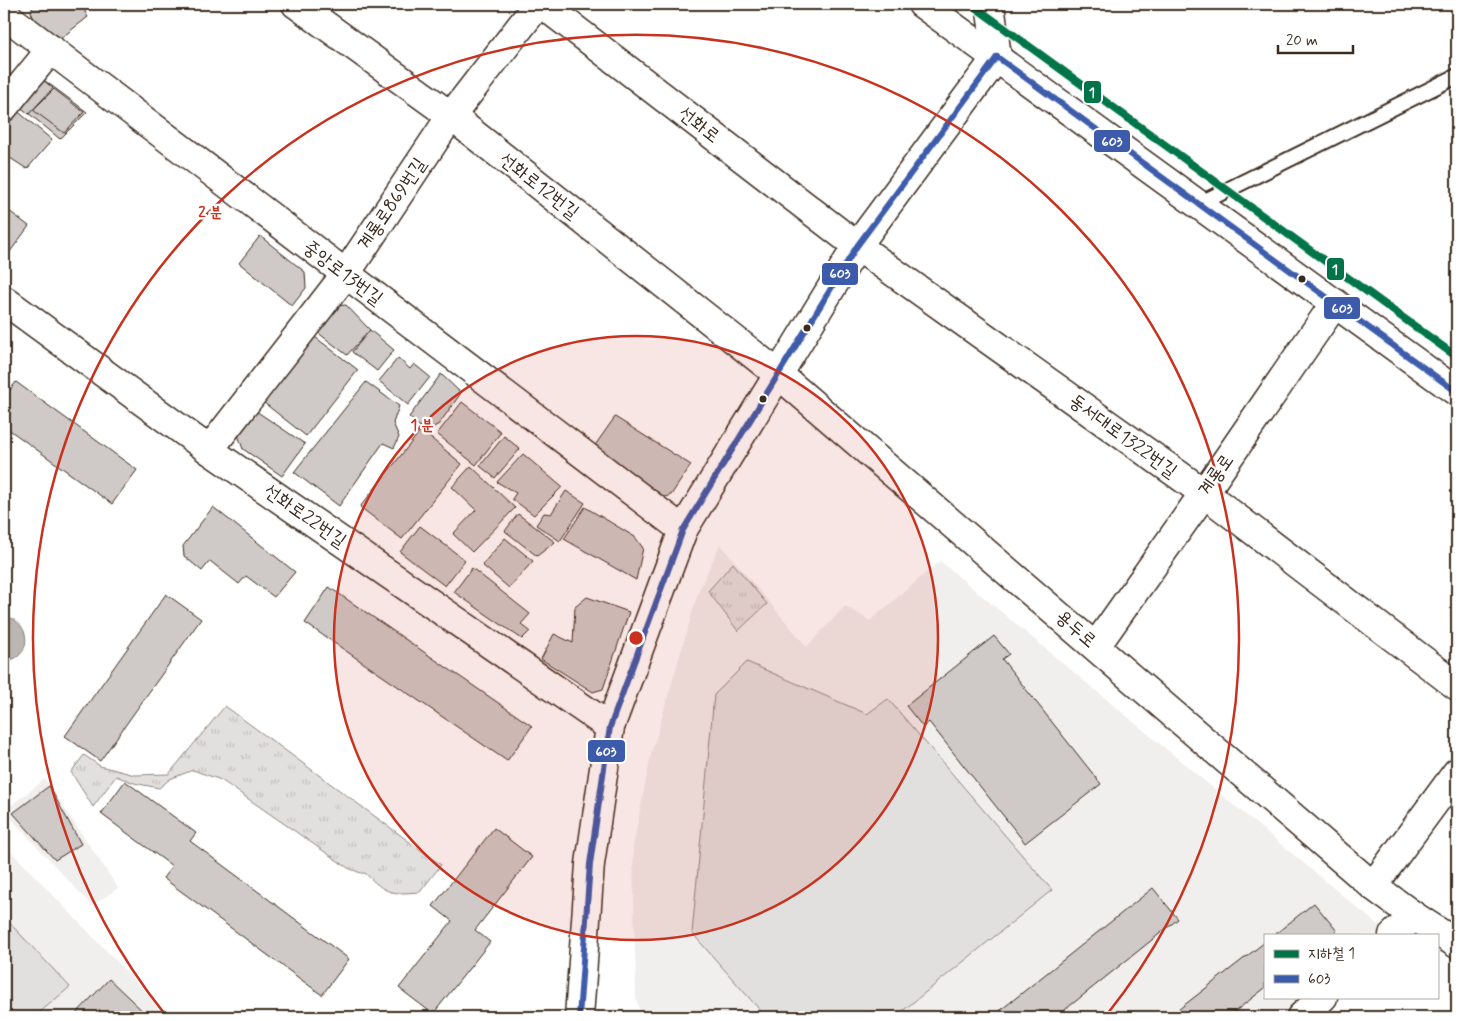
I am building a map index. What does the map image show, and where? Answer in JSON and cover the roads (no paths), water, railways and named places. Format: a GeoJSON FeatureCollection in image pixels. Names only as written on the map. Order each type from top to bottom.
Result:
{"type":"FeatureCollection","features":[{"type":"Feature","properties":{"kind":"street"},"geometry":{"type":"LineString","coordinates":[[4,8],[7,4]]}},
{"type":"Feature","properties":{"kind":"street","name":"계룡로869번길"},"geometry":{"type":"LineString","coordinates":[[209,450],[345,275],[450,116],[540,4]]}},
{"type":"Feature","properties":{"kind":"street","name":"선화로"},"geometry":{"type":"LineString","coordinates":[[540,4],[857,246]]}},
{"type":"Feature","properties":{"kind":"street"},"geometry":{"type":"LineString","coordinates":[[922,4],[1457,392]]}},
{"type":"Feature","properties":{"kind":"street"},"geometry":{"type":"LineString","coordinates":[[579,1017],[590,864],[610,727],[683,530],[857,246],[997,57],[990,4]]}},
{"type":"Feature","properties":{"kind":"street","name":"선화로12번길"},"geometry":{"type":"LineString","coordinates":[[305,6],[450,116],[778,374]]}},
{"type":"Feature","properties":{"kind":"street","name":"중앙로13번길"},"geometry":{"type":"LineString","coordinates":[[4,14],[683,530]]}},
{"type":"Feature","properties":{"kind":"street"},"geometry":{"type":"LineString","coordinates":[[4,107],[51,49]]}},
{"type":"Feature","properties":{"kind":"street","name":"동서대로1322번길"},"geometry":{"type":"LineString","coordinates":[[857,246],[1204,493],[1457,686]]}},
{"type":"Feature","properties":{"kind":"street","name":"선화로22번길"},"geometry":{"type":"LineString","coordinates":[[4,300],[209,450],[610,727]]}},
{"type":"Feature","properties":{"kind":"street","name":"계룡로"},"geometry":{"type":"LineString","coordinates":[[1096,646],[1204,493],[1334,303]]}},
{"type":"Feature","properties":{"kind":"street","name":"용두로"},"geometry":{"type":"LineString","coordinates":[[778,374],[1373,886],[1457,944]]}},
{"type":"Feature","properties":{"kind":"street"},"geometry":{"type":"LineString","coordinates":[[1373,886],[1457,772]]}},
{"type":"Feature","properties":{"kind":"street"},"geometry":{"type":"LineString","coordinates":[[1394,934],[1414,916]]}},
{"type":"Feature","properties":{"kind":"street"},"geometry":{"type":"LineString","coordinates":[[1301,1017],[1323,998]]}},
{"type":"Feature","properties":{"kind":"lane"},"geometry":{"type":"LineString","coordinates":[[1199,204],[1457,76]]}},
{"type":"Feature","properties":{"kind":"metro line","name":"1"},"geometry":{"type":"LineString","coordinates":[[971,4],[1457,357]]}}]}
